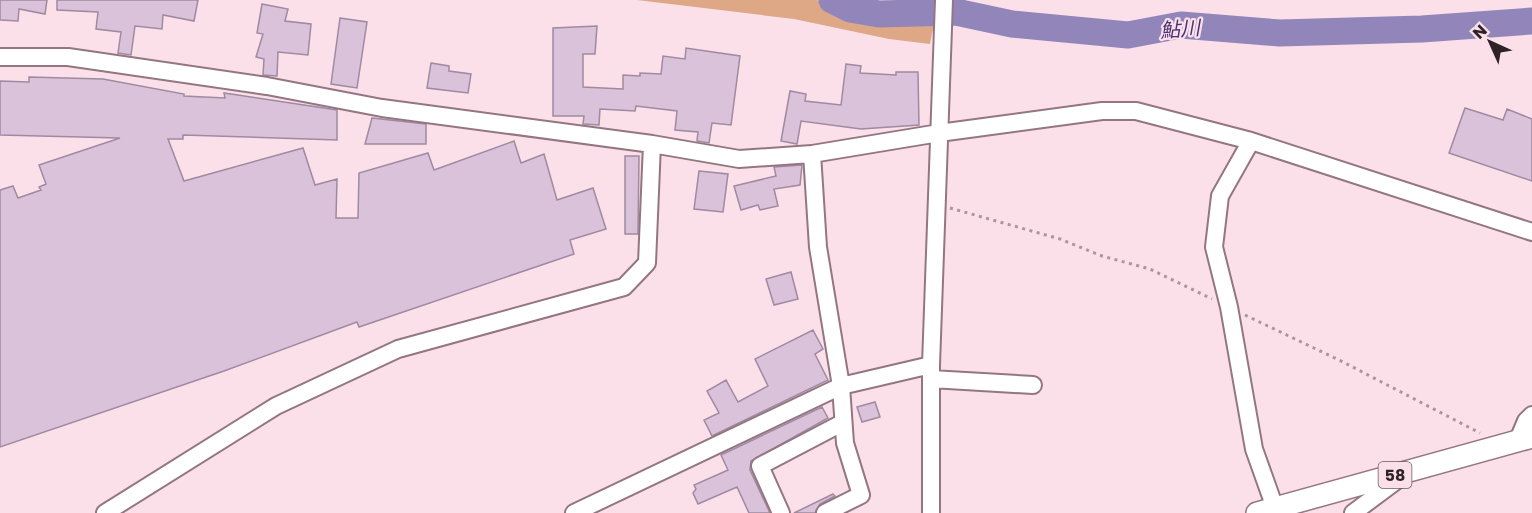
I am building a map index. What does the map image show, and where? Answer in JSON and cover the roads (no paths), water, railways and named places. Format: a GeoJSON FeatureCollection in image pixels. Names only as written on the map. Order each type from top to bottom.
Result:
{"type":"FeatureCollection","features":[{"type":"Feature","properties":{"kind":"main road","name":"58"},"geometry":{"type":"LineString","coordinates":[[1266,511],[1525,439]]}},
{"type":"Feature","properties":{"kind":"street"},"geometry":{"type":"LineString","coordinates":[[931,513],[931,372],[944,0]]}},
{"type":"Feature","properties":{"kind":"street"},"geometry":{"type":"LineString","coordinates":[[0,57],[68,57],[267,86],[382,108],[652,144],[739,159],[812,154],[939,133],[1102,111],[1136,111],[1251,141],[1532,232]]}},
{"type":"Feature","properties":{"kind":"street"},"geometry":{"type":"LineString","coordinates":[[1251,141],[1220,196],[1214,247],[1229,307],[1266,511]]}},
{"type":"Feature","properties":{"kind":"street"},"geometry":{"type":"LineString","coordinates":[[105,513],[276,406],[398,349],[624,287],[647,263],[652,144]]}},
{"type":"Feature","properties":{"kind":"street"},"geometry":{"type":"LineString","coordinates":[[812,154],[818,247],[841,386],[842,423],[845,443],[861,495],[825,513]]}},
{"type":"Feature","properties":{"kind":"street"},"geometry":{"type":"LineString","coordinates":[[574,513],[841,386],[931,372],[1033,385]]}},
{"type":"Feature","properties":{"kind":"street"},"geometry":{"type":"LineString","coordinates":[[1525,439],[1526,421],[1532,415]]}},
{"type":"Feature","properties":{"kind":"street"},"geometry":{"type":"LineString","coordinates":[[781,513],[760,466],[842,423]]}},
{"type":"Feature","properties":{"kind":"street"},"geometry":{"type":"LineString","coordinates":[[1353,513],[1409,471]]}},
{"type":"Feature","properties":{"kind":"waterway","name":"鮎川"},"geometry":{"type":"LineString","coordinates":[[832,0],[850,9],[879,14],[956,12],[1012,24],[1128,35],[1181,25],[1280,33],[1422,29],[1532,21]]}}]}
